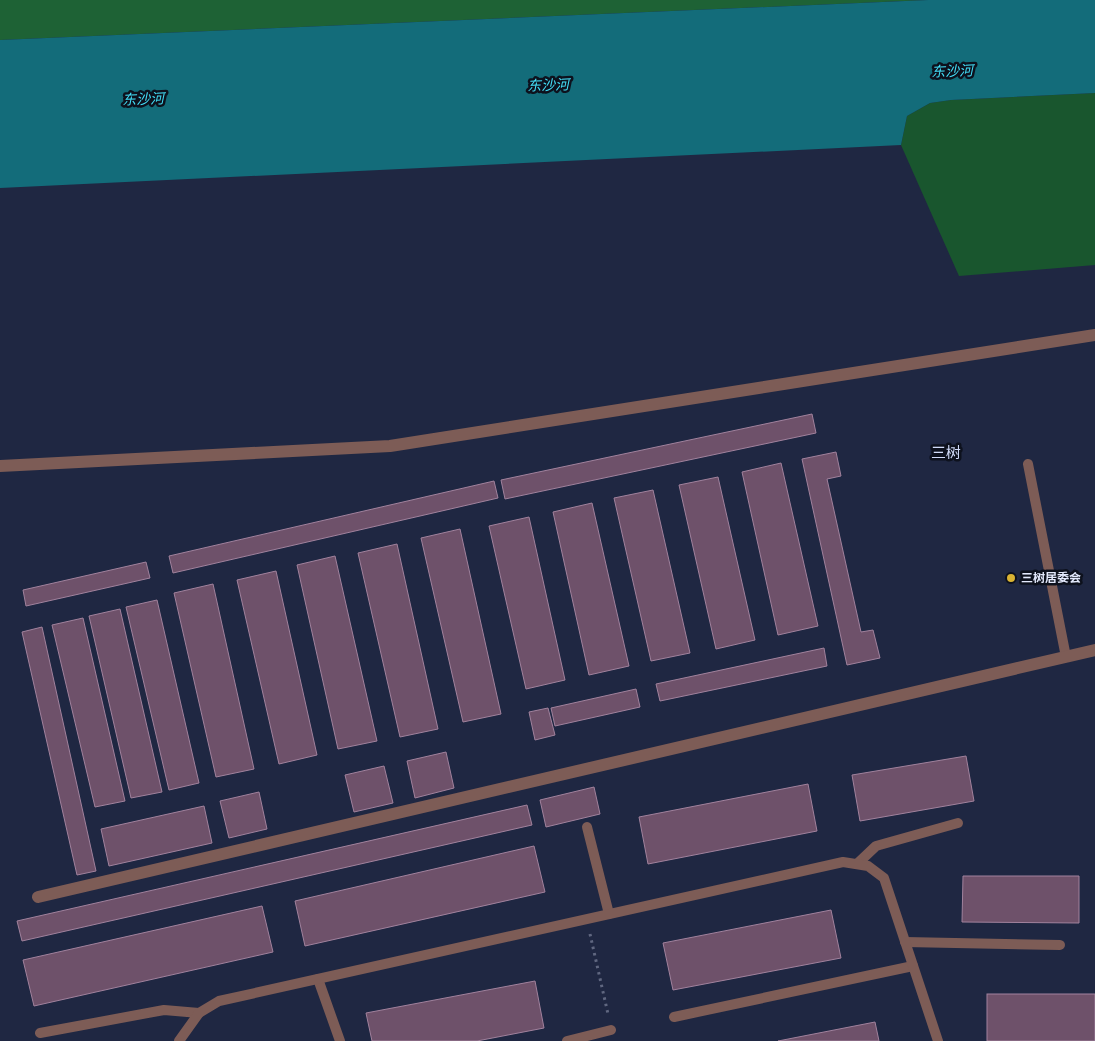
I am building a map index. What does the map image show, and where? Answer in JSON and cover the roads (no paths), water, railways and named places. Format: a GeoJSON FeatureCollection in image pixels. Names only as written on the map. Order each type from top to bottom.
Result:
{"type":"FeatureCollection","features":[{"type":"Feature","properties":{"kind":"street"},"geometry":{"type":"LineString","coordinates":[[0,466],[390,446],[1095,334]]}},
{"type":"Feature","properties":{"kind":"street"},"geometry":{"type":"LineString","coordinates":[[38,897],[1095,650]]}},
{"type":"Feature","properties":{"kind":"lane"},"geometry":{"type":"LineString","coordinates":[[1028,464],[1066,657]]}},
{"type":"Feature","properties":{"kind":"lane"},"geometry":{"type":"LineString","coordinates":[[857,864],[876,846],[958,823]]}},
{"type":"Feature","properties":{"kind":"lane"},"geometry":{"type":"LineString","coordinates":[[587,827],[609,914]]}},
{"type":"Feature","properties":{"kind":"lane"},"geometry":{"type":"LineString","coordinates":[[179,1041],[199,1013],[219,1001],[843,862],[868,866],[884,878],[938,1041]]}},
{"type":"Feature","properties":{"kind":"lane"},"geometry":{"type":"LineString","coordinates":[[905,942],[1060,945]]}},
{"type":"Feature","properties":{"kind":"lane"},"geometry":{"type":"LineString","coordinates":[[674,1017],[913,966]]}},
{"type":"Feature","properties":{"kind":"lane"},"geometry":{"type":"LineString","coordinates":[[318,979],[340,1041]]}},
{"type":"Feature","properties":{"kind":"lane"},"geometry":{"type":"LineString","coordinates":[[40,1033],[164,1010],[199,1013]]}},
{"type":"Feature","properties":{"kind":"lane"},"geometry":{"type":"LineString","coordinates":[[567,1041],[611,1030]]}},
{"type":"Feature","properties":{"kind":"water","name":"东沙河"},"geometry":{"type":"Polygon","coordinates":[[[928,0],[1095,0],[1095,93],[951,100],[930,103],[907,116],[901,145],[0,188],[0,40],[928,0]]]}},
{"type":"Feature","properties":{"kind":"place","name":"三树居委会"},"geometry":{"type":"Point","coordinates":[1011,578]}},
{"type":"Feature","properties":{"kind":"district","name":"三树"},"geometry":{"type":"Point","coordinates":[946,453]}}]}
